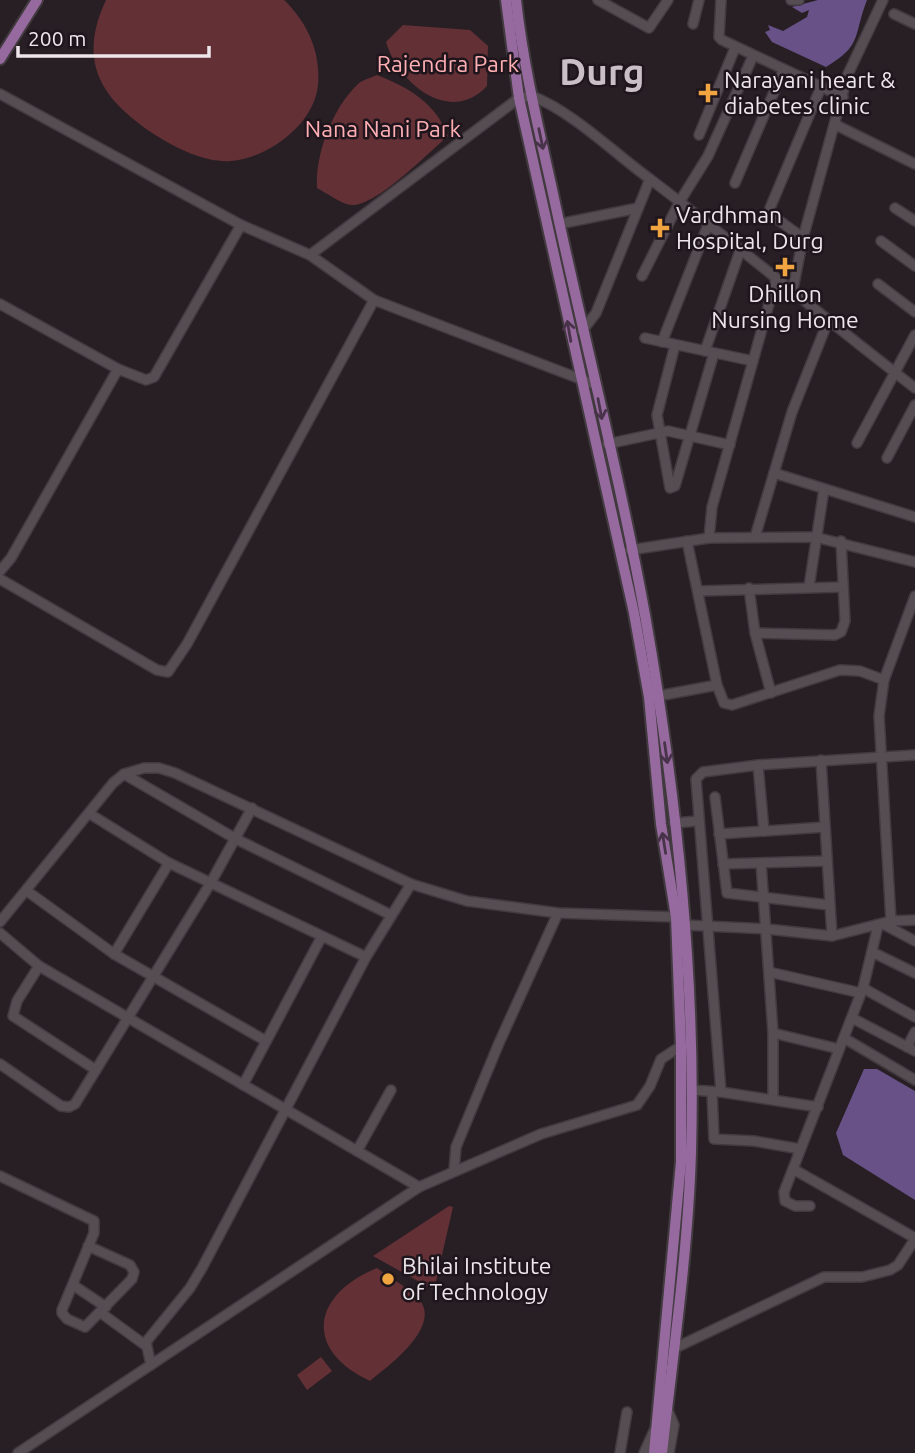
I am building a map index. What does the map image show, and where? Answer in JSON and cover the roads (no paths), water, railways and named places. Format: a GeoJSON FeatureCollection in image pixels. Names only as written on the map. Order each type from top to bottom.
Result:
{"type":"FeatureCollection","features":[{"type":"Feature","properties":{"kind":"main road"},"geometry":{"type":"LineString","coordinates":[[0,59],[37,0]]}},
{"type":"Feature","properties":{"kind":"main road"},"geometry":{"type":"LineString","coordinates":[[506,0],[519,98],[622,554],[647,685],[661,824],[680,921],[692,1090],[691,1156],[675,1348],[668,1411],[660,1451]]}},
{"type":"Feature","properties":{"kind":"main road"},"geometry":{"type":"LineString","coordinates":[[516,0],[532,96],[596,385],[658,695],[687,822],[680,921],[681,1162],[654,1431],[660,1451]]}},
{"type":"Feature","properties":{"kind":"street"},"geometry":{"type":"LineString","coordinates":[[597,0],[649,28],[654,26],[668,0]]}},
{"type":"Feature","properties":{"kind":"street"},"geometry":{"type":"LineString","coordinates":[[693,24],[699,0]]}},
{"type":"Feature","properties":{"kind":"street"},"geometry":{"type":"LineString","coordinates":[[722,0],[719,37],[735,48],[843,97]]}},
{"type":"Feature","properties":{"kind":"street"},"geometry":{"type":"LineString","coordinates":[[791,0],[799,0]]}},
{"type":"Feature","properties":{"kind":"street"},"geometry":{"type":"LineString","coordinates":[[792,294],[803,238],[856,53],[883,0]]}},
{"type":"Feature","properties":{"kind":"street"},"geometry":{"type":"LineString","coordinates":[[894,14],[915,24]]}},
{"type":"Feature","properties":{"kind":"street"},"geometry":{"type":"LineString","coordinates":[[699,135],[735,48]]}},
{"type":"Feature","properties":{"kind":"street"},"geometry":{"type":"LineString","coordinates":[[642,276],[680,201],[708,156],[753,56]]}},
{"type":"Feature","properties":{"kind":"street"},"geometry":{"type":"LineString","coordinates":[[735,183],[783,71]]}},
{"type":"Feature","properties":{"kind":"street"},"geometry":{"type":"LineString","coordinates":[[803,238],[773,216],[770,208],[821,87]]}},
{"type":"Feature","properties":{"kind":"street"},"geometry":{"type":"LineString","coordinates":[[0,94],[241,225],[310,255],[374,300],[596,385]]}},
{"type":"Feature","properties":{"kind":"street"},"geometry":{"type":"LineString","coordinates":[[310,255],[519,98],[532,96],[595,137],[680,201],[792,294],[915,388]]}},
{"type":"Feature","properties":{"kind":"street"},"geometry":{"type":"LineString","coordinates":[[836,125],[913,163]]}},
{"type":"Feature","properties":{"kind":"street"},"geometry":{"type":"LineString","coordinates":[[582,331],[596,313],[650,179]]}},
{"type":"Feature","properties":{"kind":"street"},"geometry":{"type":"LineString","coordinates":[[559,224],[638,208]]}},
{"type":"Feature","properties":{"kind":"street"},"geometry":{"type":"LineString","coordinates":[[895,208],[915,221]]}},
{"type":"Feature","properties":{"kind":"street"},"geometry":{"type":"LineString","coordinates":[[0,304],[118,369],[146,380],[154,377],[241,225]]}},
{"type":"Feature","properties":{"kind":"street"},"geometry":{"type":"LineString","coordinates":[[662,342],[708,225]]}},
{"type":"Feature","properties":{"kind":"street"},"geometry":{"type":"LineString","coordinates":[[881,241],[915,265]]}},
{"type":"Feature","properties":{"kind":"street"},"geometry":{"type":"LineString","coordinates":[[675,345],[660,398],[659,433],[669,486],[672,489],[690,434],[709,352],[740,251]]}},
{"type":"Feature","properties":{"kind":"street"},"geometry":{"type":"LineString","coordinates":[[709,538],[712,507],[776,279]]}},
{"type":"Feature","properties":{"kind":"street"},"geometry":{"type":"LineString","coordinates":[[878,284],[915,312]]}},
{"type":"Feature","properties":{"kind":"street"},"geometry":{"type":"LineString","coordinates":[[0,579],[157,670],[168,672],[187,644],[374,300]]}},
{"type":"Feature","properties":{"kind":"street"},"geometry":{"type":"LineString","coordinates":[[755,537],[792,412],[828,321]]}},
{"type":"Feature","properties":{"kind":"street"},"geometry":{"type":"LineString","coordinates":[[857,443],[915,335]]}},
{"type":"Feature","properties":{"kind":"street"},"geometry":{"type":"LineString","coordinates":[[645,338],[753,361]]}},
{"type":"Feature","properties":{"kind":"street"},"geometry":{"type":"LineString","coordinates":[[0,571],[11,558],[118,369]]}},
{"type":"Feature","properties":{"kind":"street"},"geometry":{"type":"LineString","coordinates":[[887,458],[915,405]]}},
{"type":"Feature","properties":{"kind":"street"},"geometry":{"type":"LineString","coordinates":[[607,444],[659,433],[690,434],[730,445]]}},
{"type":"Feature","properties":{"kind":"street"},"geometry":{"type":"LineString","coordinates":[[774,473],[915,517]]}},
{"type":"Feature","properties":{"kind":"street"},"geometry":{"type":"LineString","coordinates":[[809,587],[824,489]]}},
{"type":"Feature","properties":{"kind":"street"},"geometry":{"type":"LineString","coordinates":[[630,550],[709,538],[815,537],[841,541],[915,562]]}},
{"type":"Feature","properties":{"kind":"street"},"geometry":{"type":"LineString","coordinates":[[687,541],[717,685],[722,700],[728,705],[840,670],[860,671],[883,686]]}},
{"type":"Feature","properties":{"kind":"street"},"geometry":{"type":"LineString","coordinates":[[755,633],[839,634],[845,621],[841,541]]}},
{"type":"Feature","properties":{"kind":"street"},"geometry":{"type":"LineString","coordinates":[[698,592],[748,588],[843,587]]}},
{"type":"Feature","properties":{"kind":"street"},"geometry":{"type":"LineString","coordinates":[[748,588],[755,633],[771,693]]}},
{"type":"Feature","properties":{"kind":"street"},"geometry":{"type":"LineString","coordinates":[[810,1206],[795,1206],[785,1201],[785,1192],[862,990],[872,952],[884,924],[880,755],[883,686],[915,596]]}},
{"type":"Feature","properties":{"kind":"street"},"geometry":{"type":"LineString","coordinates":[[658,695],[717,685]]}},
{"type":"Feature","properties":{"kind":"street"},"geometry":{"type":"LineString","coordinates":[[800,1150],[754,1141],[714,1139],[716,1092],[713,964],[687,822],[694,786],[703,772],[880,755],[915,755]]}},
{"type":"Feature","properties":{"kind":"street"},"geometry":{"type":"LineString","coordinates":[[821,760],[832,936]]}},
{"type":"Feature","properties":{"kind":"street"},"geometry":{"type":"LineString","coordinates":[[758,765],[764,831]]}},
{"type":"Feature","properties":{"kind":"street"},"geometry":{"type":"LineString","coordinates":[[0,922],[124,774],[159,768],[198,782],[411,884],[467,901],[558,913],[680,921],[706,926],[832,936],[915,920]]}},
{"type":"Feature","properties":{"kind":"street"},"geometry":{"type":"LineString","coordinates":[[124,774],[236,839],[391,915]]}},
{"type":"Feature","properties":{"kind":"street"},"geometry":{"type":"LineString","coordinates":[[715,797],[727,894],[829,905]]}},
{"type":"Feature","properties":{"kind":"street"},"geometry":{"type":"LineString","coordinates":[[0,1063],[65,1107],[75,1104],[210,884],[252,808]]}},
{"type":"Feature","properties":{"kind":"street"},"geometry":{"type":"LineString","coordinates":[[90,814],[169,863],[321,938],[366,957]]}},
{"type":"Feature","properties":{"kind":"street"},"geometry":{"type":"LineString","coordinates":[[719,834],[825,827]]}},
{"type":"Feature","properties":{"kind":"street"},"geometry":{"type":"LineString","coordinates":[[723,864],[826,861]]}},
{"type":"Feature","properties":{"kind":"street"},"geometry":{"type":"LineString","coordinates":[[114,954],[169,863]]}},
{"type":"Feature","properties":{"kind":"street"},"geometry":{"type":"LineString","coordinates":[[761,863],[773,1032],[773,1098]]}},
{"type":"Feature","properties":{"kind":"street"},"geometry":{"type":"LineString","coordinates":[[145,1345],[202,1268],[366,957],[411,884]]}},
{"type":"Feature","properties":{"kind":"street"},"geometry":{"type":"LineString","coordinates":[[27,891],[114,954],[266,1041]]}},
{"type":"Feature","properties":{"kind":"street"},"geometry":{"type":"LineString","coordinates":[[454,1171],[454,1155],[461,1135],[558,913]]}},
{"type":"Feature","properties":{"kind":"street"},"geometry":{"type":"LineString","coordinates":[[884,924],[915,941]]}},
{"type":"Feature","properties":{"kind":"street"},"geometry":{"type":"LineString","coordinates":[[0,933],[39,966],[127,1020],[419,1187]]}},
{"type":"Feature","properties":{"kind":"street"},"geometry":{"type":"LineString","coordinates":[[243,1085],[321,938]]}},
{"type":"Feature","properties":{"kind":"street"},"geometry":{"type":"LineString","coordinates":[[872,952],[915,974]]}},
{"type":"Feature","properties":{"kind":"street"},"geometry":{"type":"LineString","coordinates":[[39,966],[18,1001],[13,1016],[96,1070]]}},
{"type":"Feature","properties":{"kind":"street"},"geometry":{"type":"LineString","coordinates":[[769,972],[862,990],[915,1017]]}},
{"type":"Feature","properties":{"kind":"street"},"geometry":{"type":"LineString","coordinates":[[852,1017],[911,1049],[915,1032]]}},
{"type":"Feature","properties":{"kind":"street"},"geometry":{"type":"LineString","coordinates":[[773,1032],[839,1049]]}},
{"type":"Feature","properties":{"kind":"street"},"geometry":{"type":"LineString","coordinates":[[844,1038],[915,1080]]}},
{"type":"Feature","properties":{"kind":"street"},"geometry":{"type":"LineString","coordinates":[[18,1453],[419,1187],[541,1134],[637,1105],[650,1086],[660,1059],[681,1046]]}},
{"type":"Feature","properties":{"kind":"street"},"geometry":{"type":"LineString","coordinates":[[357,1151],[391,1090]]}},
{"type":"Feature","properties":{"kind":"street"},"geometry":{"type":"LineString","coordinates":[[692,1090],[773,1098],[818,1107]]}},
{"type":"Feature","properties":{"kind":"street"},"geometry":{"type":"LineString","coordinates":[[675,1348],[816,1280],[838,1276],[862,1278],[898,1265],[915,1238],[793,1169]]}},
{"type":"Feature","properties":{"kind":"street"},"geometry":{"type":"LineString","coordinates":[[0,1176],[91,1218],[95,1229],[62,1310],[64,1317],[85,1327],[132,1279],[134,1269],[88,1247]]}},
{"type":"Feature","properties":{"kind":"street"},"geometry":{"type":"LineString","coordinates":[[72,1285],[145,1345],[151,1365]]}},
{"type":"Feature","properties":{"kind":"street"},"geometry":{"type":"LineString","coordinates":[[620,1453],[627,1412]]}},
{"type":"Feature","properties":{"kind":"street"},"geometry":{"type":"LineString","coordinates":[[644,1453],[654,1431]]}},
{"type":"Feature","properties":{"kind":"place","name":"Narayani heart & diabetes clinic"},"geometry":{"type":"Point","coordinates":[708,93]}},
{"type":"Feature","properties":{"kind":"place","name":"Vardhman Hospital, Durg"},"geometry":{"type":"Point","coordinates":[660,228]}},
{"type":"Feature","properties":{"kind":"place","name":"Dhillon Nursing Home"},"geometry":{"type":"Point","coordinates":[785,267]}},
{"type":"Feature","properties":{"kind":"place","name":"Bhilai Institute of Technology"},"geometry":{"type":"Point","coordinates":[388,1279]}},
{"type":"Feature","properties":{"kind":"district","name":"Durg"},"geometry":{"type":"Point","coordinates":[602,72]}},
{"type":"Feature","properties":{"kind":"park label","name":"Rajendra Park"},"geometry":{"type":"Point","coordinates":[448,64]}},
{"type":"Feature","properties":{"kind":"park label","name":"Nana Nani Park"},"geometry":{"type":"Point","coordinates":[383,129]}}]}
